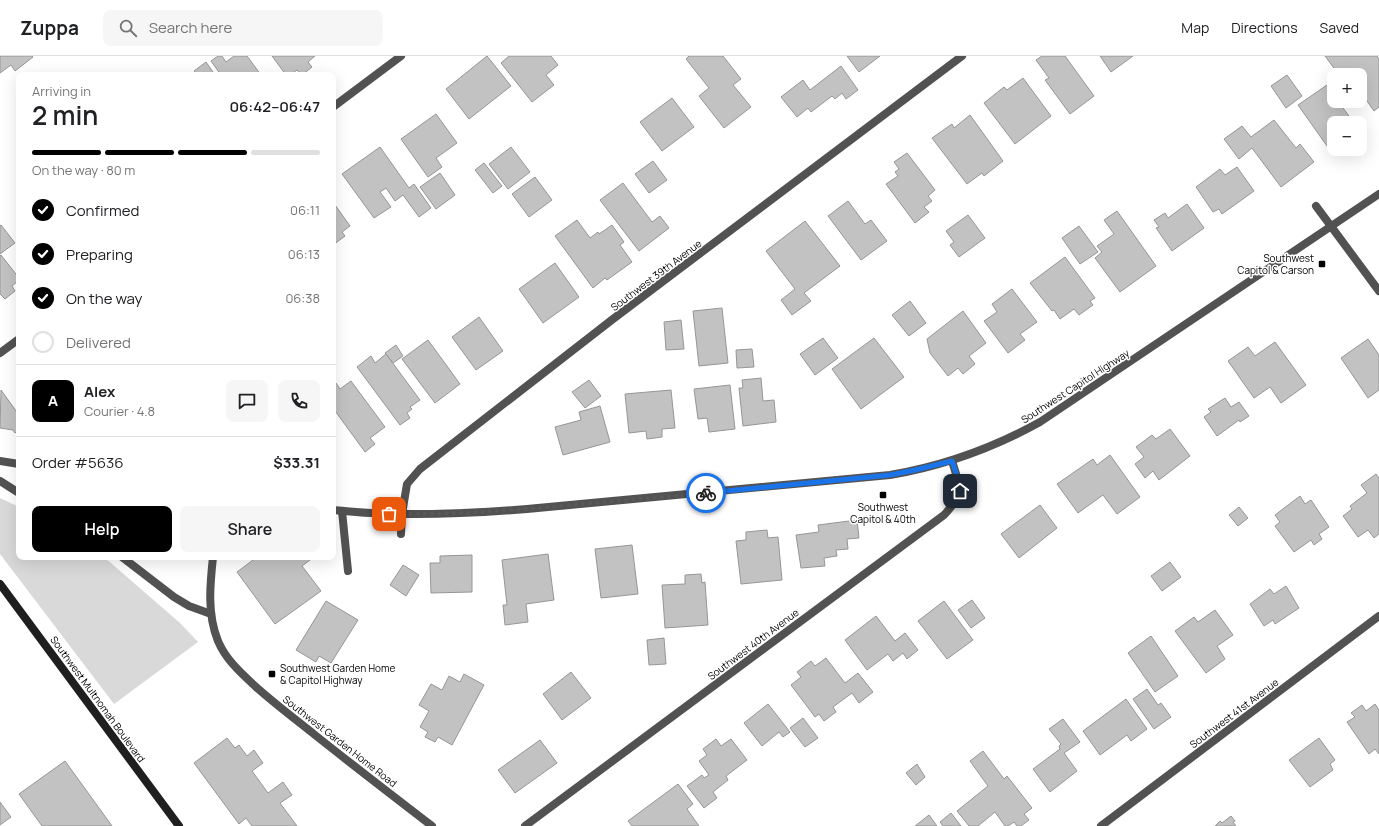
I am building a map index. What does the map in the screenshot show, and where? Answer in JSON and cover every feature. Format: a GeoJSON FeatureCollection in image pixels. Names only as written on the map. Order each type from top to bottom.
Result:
{"type":"FeatureCollection","features":[{"type":"Feature","properties":{"kind":"main road","name":"Southwest Multnomah Boulevard"},"geometry":{"type":"LineString","coordinates":[[0,584],[179,826]]}},
{"type":"Feature","properties":{"kind":"street"},"geometry":{"type":"LineString","coordinates":[[336,104],[401,56]]}},
{"type":"Feature","properties":{"kind":"street","name":"Southwest 39th Avenue"},"geometry":{"type":"LineString","coordinates":[[401,534],[402,514],[407,484],[420,469],[620,314],[962,56]]}},
{"type":"Feature","properties":{"kind":"street","name":"Southwest Capitol Highway"},"geometry":{"type":"LineString","coordinates":[[336,510],[402,514],[470,513],[527,509],[890,475],[952,461],[1004,441],[1040,422],[1379,194]]}},
{"type":"Feature","properties":{"kind":"street"},"geometry":{"type":"LineString","coordinates":[[1316,206],[1379,291]]}},
{"type":"Feature","properties":{"kind":"street"},"geometry":{"type":"LineString","coordinates":[[0,353],[16,341]]}},
{"type":"Feature","properties":{"kind":"street"},"geometry":{"type":"LineString","coordinates":[[0,461],[16,464]]}},
{"type":"Feature","properties":{"kind":"street","name":"Southwest 40th Avenue"},"geometry":{"type":"LineString","coordinates":[[525,826],[944,515],[955,502],[960,491],[960,485],[952,461]]}},
{"type":"Feature","properties":{"kind":"street"},"geometry":{"type":"LineString","coordinates":[[0,480],[16,491]]}},
{"type":"Feature","properties":{"kind":"street"},"geometry":{"type":"LineString","coordinates":[[342,510],[348,571]]}},
{"type":"Feature","properties":{"kind":"street"},"geometry":{"type":"LineString","coordinates":[[126,560],[174,597],[189,606],[211,614]]}},
{"type":"Feature","properties":{"kind":"street","name":"Southwest Garden Home Road"},"geometry":{"type":"LineString","coordinates":[[213,560],[210,585],[211,614],[214,630],[224,653],[233,665],[292,717],[432,826]]}},
{"type":"Feature","properties":{"kind":"street","name":"Southwest 41st Avenue"},"geometry":{"type":"LineString","coordinates":[[1102,826],[1379,616]]}},
{"type":"Feature","properties":{"kind":"shaded area"},"geometry":{"type":"Polygon","coordinates":[[[0,498],[16,506],[16,560],[107,560],[180,623],[198,642],[114,704],[0,554],[0,498]]]}},
{"type":"Feature","properties":{"kind":"building"},"geometry":{"type":"Polygon","coordinates":[[[0,56],[33,57],[15,71],[11,65],[0,73],[0,56]]]}},
{"type":"Feature","properties":{"kind":"building"},"geometry":{"type":"Polygon","coordinates":[[[218,56],[222,56],[226,62],[234,56],[247,56],[259,72],[219,72],[211,61],[218,56]]]}},
{"type":"Feature","properties":{"kind":"building"},"geometry":{"type":"Polygon","coordinates":[[[272,56],[315,56],[308,62],[312,67],[306,72],[299,72],[297,70],[294,72],[284,72],[272,56]]]}},
{"type":"Feature","properties":{"kind":"building"},"geometry":{"type":"Polygon","coordinates":[[[487,56],[511,86],[469,119],[446,89],[487,56]]]}},
{"type":"Feature","properties":{"kind":"building"},"geometry":{"type":"Polygon","coordinates":[[[509,56],[551,56],[558,65],[546,75],[554,85],[532,102],[501,63],[509,56]]]}},
{"type":"Feature","properties":{"kind":"building"},"geometry":{"type":"Polygon","coordinates":[[[689,56],[723,56],[741,79],[733,85],[751,107],[724,128],[699,96],[709,88],[686,59],[689,56]]]}},
{"type":"Feature","properties":{"kind":"building"},"geometry":{"type":"Polygon","coordinates":[[[847,56],[880,56],[859,72],[847,56]]]}},
{"type":"Feature","properties":{"kind":"building"},"geometry":{"type":"Polygon","coordinates":[[[1042,56],[1065,56],[1094,96],[1070,114],[1045,80],[1049,78],[1036,60],[1042,56]]]}},
{"type":"Feature","properties":{"kind":"building"},"geometry":{"type":"Polygon","coordinates":[[[1100,56],[1133,56],[1111,72],[1100,56]]]}},
{"type":"Feature","properties":{"kind":"building"},"geometry":{"type":"Polygon","coordinates":[[[1325,56],[1377,56],[1379,59],[1379,107],[1374,111],[1367,101],[1367,68],[1334,68],[1325,56]]]}},
{"type":"Feature","properties":{"kind":"building"},"geometry":{"type":"Polygon","coordinates":[[[206,62],[213,72],[195,72],[194,71],[206,62]]]}},
{"type":"Feature","properties":{"kind":"building"},"geometry":{"type":"Polygon","coordinates":[[[841,66],[858,90],[846,99],[842,93],[835,99],[832,96],[811,112],[808,108],[797,117],[781,97],[803,80],[810,90],[841,66]]]}},
{"type":"Feature","properties":{"kind":"building"},"geometry":{"type":"Polygon","coordinates":[[[1287,75],[1302,96],[1286,108],[1271,86],[1287,75]]]}},
{"type":"Feature","properties":{"kind":"building"},"geometry":{"type":"Polygon","coordinates":[[[1023,78],[1051,116],[1015,144],[984,103],[1004,87],[1007,90],[1023,78]]]}},
{"type":"Feature","properties":{"kind":"building"},"geometry":{"type":"Polygon","coordinates":[[[1327,85],[1327,108],[1343,108],[1349,116],[1327,116],[1327,146],[1298,105],[1327,85]]]}},
{"type":"Feature","properties":{"kind":"building"},"geometry":{"type":"Polygon","coordinates":[[[672,98],[694,127],[662,151],[640,122],[672,98]]]}},
{"type":"Feature","properties":{"kind":"building"},"geometry":{"type":"Polygon","coordinates":[[[436,114],[457,143],[436,158],[442,167],[428,177],[401,139],[436,114]]]}},
{"type":"Feature","properties":{"kind":"building"},"geometry":{"type":"Polygon","coordinates":[[[970,115],[1003,161],[984,176],[982,173],[967,184],[932,138],[952,124],[954,128],[970,115]]]}},
{"type":"Feature","properties":{"kind":"building"},"geometry":{"type":"Polygon","coordinates":[[[1274,120],[1296,148],[1300,144],[1314,162],[1281,187],[1252,148],[1239,159],[1224,139],[1242,126],[1251,137],[1274,120]]]}},
{"type":"Feature","properties":{"kind":"building"},"geometry":{"type":"Polygon","coordinates":[[[380,147],[409,188],[414,184],[431,208],[419,217],[403,195],[395,201],[386,188],[380,192],[391,207],[374,218],[342,174],[380,147]]]}},
{"type":"Feature","properties":{"kind":"building"},"geometry":{"type":"Polygon","coordinates":[[[511,147],[530,172],[508,189],[489,164],[511,147]]]}},
{"type":"Feature","properties":{"kind":"building"},"geometry":{"type":"Polygon","coordinates":[[[907,153],[935,190],[928,196],[932,201],[924,207],[929,212],[915,223],[886,184],[898,176],[895,172],[899,169],[894,162],[907,153]]]}},
{"type":"Feature","properties":{"kind":"building"},"geometry":{"type":"Polygon","coordinates":[[[653,161],[667,180],[649,193],[635,174],[653,161]]]}},
{"type":"Feature","properties":{"kind":"building"},"geometry":{"type":"Polygon","coordinates":[[[484,163],[502,186],[493,193],[475,170],[484,163]]]}},
{"type":"Feature","properties":{"kind":"building"},"geometry":{"type":"Polygon","coordinates":[[[1237,167],[1254,191],[1222,214],[1219,209],[1213,212],[1196,187],[1220,169],[1225,175],[1237,167]]]}},
{"type":"Feature","properties":{"kind":"building"},"geometry":{"type":"Polygon","coordinates":[[[440,173],[455,195],[436,209],[420,187],[440,173]]]}},
{"type":"Feature","properties":{"kind":"building"},"geometry":{"type":"Polygon","coordinates":[[[535,177],[552,200],[529,217],[512,194],[535,177]]]}},
{"type":"Feature","properties":{"kind":"building"},"geometry":{"type":"Polygon","coordinates":[[[623,183],[652,222],[660,216],[669,228],[639,251],[600,200],[623,183]]]}},
{"type":"Feature","properties":{"kind":"building"},"geometry":{"type":"Polygon","coordinates":[[[848,201],[865,224],[871,220],[887,241],[861,260],[828,216],[848,201]]]}},
{"type":"Feature","properties":{"kind":"building"},"geometry":{"type":"Polygon","coordinates":[[[1187,204],[1204,228],[1172,251],[1156,228],[1159,227],[1154,220],[1165,213],[1168,218],[1187,204]]]}},
{"type":"Feature","properties":{"kind":"building"},"geometry":{"type":"Polygon","coordinates":[[[336,206],[350,226],[342,232],[345,236],[336,243],[336,206]]]}},
{"type":"Feature","properties":{"kind":"building"},"geometry":{"type":"Polygon","coordinates":[[[1117,211],[1156,266],[1120,292],[1095,258],[1102,252],[1097,246],[1114,234],[1104,220],[1117,211]]]}},
{"type":"Feature","properties":{"kind":"building"},"geometry":{"type":"Polygon","coordinates":[[[968,215],[985,238],[959,257],[950,245],[954,242],[946,231],[968,215]]]}},
{"type":"Feature","properties":{"kind":"building"},"geometry":{"type":"Polygon","coordinates":[[[577,220],[590,238],[612,225],[624,242],[620,245],[632,262],[607,280],[605,278],[593,288],[555,236],[577,220]]]}},
{"type":"Feature","properties":{"kind":"building"},"geometry":{"type":"Polygon","coordinates":[[[805,221],[840,266],[804,293],[811,301],[792,315],[781,300],[795,289],[766,251],[805,221]]]}},
{"type":"Feature","properties":{"kind":"building"},"geometry":{"type":"Polygon","coordinates":[[[1,225],[15,243],[0,254],[0,226],[1,225]]]}},
{"type":"Feature","properties":{"kind":"building"},"geometry":{"type":"Polygon","coordinates":[[[1079,226],[1098,252],[1080,264],[1062,238],[1079,226]]]}},
{"type":"Feature","properties":{"kind":"building"},"geometry":{"type":"Polygon","coordinates":[[[1,255],[16,274],[16,283],[12,286],[15,291],[5,299],[0,294],[1,255]]]}},
{"type":"Feature","properties":{"kind":"building"},"geometry":{"type":"Polygon","coordinates":[[[1065,257],[1095,298],[1090,301],[1093,305],[1079,315],[1074,309],[1060,319],[1030,283],[1065,257]]]}},
{"type":"Feature","properties":{"kind":"building"},"geometry":{"type":"Polygon","coordinates":[[[555,263],[579,297],[543,323],[519,289],[555,263]]]}},
{"type":"Feature","properties":{"kind":"building"},"geometry":{"type":"Polygon","coordinates":[[[1012,289],[1037,322],[1020,334],[1025,340],[1008,353],[984,321],[997,312],[992,304],[1012,289]]]}},
{"type":"Feature","properties":{"kind":"building"},"geometry":{"type":"Polygon","coordinates":[[[910,301],[926,323],[909,336],[892,315],[910,301]]]}},
{"type":"Feature","properties":{"kind":"building"},"geometry":{"type":"Polygon","coordinates":[[[722,308],[728,363],[699,366],[693,311],[722,308]]]}},
{"type":"Feature","properties":{"kind":"building"},"geometry":{"type":"Polygon","coordinates":[[[963,311],[986,343],[969,356],[975,364],[963,374],[958,368],[948,376],[930,353],[927,339],[963,311]]]}},
{"type":"Feature","properties":{"kind":"building"},"geometry":{"type":"Polygon","coordinates":[[[479,317],[503,351],[476,370],[452,337],[479,317]]]}},
{"type":"Feature","properties":{"kind":"building"},"geometry":{"type":"Polygon","coordinates":[[[681,320],[684,349],[666,350],[664,322],[681,320]]]}},
{"type":"Feature","properties":{"kind":"building"},"geometry":{"type":"Polygon","coordinates":[[[823,338],[838,358],[815,375],[800,354],[823,338]]]}},
{"type":"Feature","properties":{"kind":"building"},"geometry":{"type":"Polygon","coordinates":[[[874,338],[904,377],[861,409],[832,369],[874,338]]]}},
{"type":"Feature","properties":{"kind":"building"},"geometry":{"type":"Polygon","coordinates":[[[1368,339],[1379,355],[1379,390],[1368,398],[1341,358],[1368,339]]]}},
{"type":"Feature","properties":{"kind":"building"},"geometry":{"type":"Polygon","coordinates":[[[428,340],[460,384],[435,403],[402,359],[428,340]]]}},
{"type":"Feature","properties":{"kind":"building"},"geometry":{"type":"Polygon","coordinates":[[[1275,342],[1306,385],[1281,403],[1270,387],[1254,398],[1228,361],[1248,347],[1255,356],[1275,342]]]}},
{"type":"Feature","properties":{"kind":"building"},"geometry":{"type":"Polygon","coordinates":[[[396,345],[403,356],[393,363],[385,353],[396,345]]]}},
{"type":"Feature","properties":{"kind":"building"},"geometry":{"type":"Polygon","coordinates":[[[752,349],[754,367],[737,368],[736,350],[752,349]]]}},
{"type":"Feature","properties":{"kind":"building"},"geometry":{"type":"Polygon","coordinates":[[[386,354],[420,400],[410,407],[412,409],[407,413],[410,418],[400,425],[357,367],[371,356],[375,363],[386,354]]]}},
{"type":"Feature","properties":{"kind":"building"},"geometry":{"type":"Polygon","coordinates":[[[761,378],[763,401],[774,400],[776,422],[743,426],[739,388],[743,388],[742,380],[761,378]]]}},
{"type":"Feature","properties":{"kind":"building"},"geometry":{"type":"Polygon","coordinates":[[[589,380],[601,396],[585,408],[572,392],[589,380]]]}},
{"type":"Feature","properties":{"kind":"building"},"geometry":{"type":"Polygon","coordinates":[[[351,381],[385,427],[370,438],[375,444],[365,452],[336,412],[336,383],[340,389],[351,381]]]}},
{"type":"Feature","properties":{"kind":"building"},"geometry":{"type":"Polygon","coordinates":[[[730,385],[735,429],[709,432],[707,418],[698,419],[694,389],[730,385]]]}},
{"type":"Feature","properties":{"kind":"building"},"geometry":{"type":"Polygon","coordinates":[[[1,390],[16,411],[16,432],[13,430],[0,428],[1,390]]]}},
{"type":"Feature","properties":{"kind":"building"},"geometry":{"type":"Polygon","coordinates":[[[671,390],[675,428],[662,429],[662,437],[647,439],[646,431],[629,433],[625,394],[671,390]]]}},
{"type":"Feature","properties":{"kind":"building"},"geometry":{"type":"Polygon","coordinates":[[[1225,398],[1231,407],[1239,402],[1249,416],[1240,422],[1239,420],[1217,436],[1204,417],[1211,412],[1208,409],[1225,398]]]}},
{"type":"Feature","properties":{"kind":"building"},"geometry":{"type":"Polygon","coordinates":[[[600,406],[610,442],[563,455],[555,427],[581,420],[579,412],[600,406]]]}},
{"type":"Feature","properties":{"kind":"building"},"geometry":{"type":"Polygon","coordinates":[[[1170,429],[1190,456],[1159,480],[1153,471],[1145,478],[1135,464],[1144,457],[1136,447],[1152,435],[1156,439],[1170,429]]]}},
{"type":"Feature","properties":{"kind":"building"},"geometry":{"type":"Polygon","coordinates":[[[1110,455],[1140,497],[1117,514],[1103,495],[1078,513],[1057,484],[1093,459],[1097,465],[1110,455]]]}},
{"type":"Feature","properties":{"kind":"building"},"geometry":{"type":"Polygon","coordinates":[[[1376,474],[1379,478],[1379,534],[1374,538],[1368,530],[1358,537],[1343,516],[1352,509],[1350,506],[1367,493],[1361,485],[1376,474]]]}},
{"type":"Feature","properties":{"kind":"building"},"geometry":{"type":"Polygon","coordinates":[[[1300,496],[1305,504],[1311,500],[1329,527],[1319,534],[1322,539],[1314,545],[1311,540],[1294,552],[1275,526],[1280,522],[1275,515],[1300,496]]]}},
{"type":"Feature","properties":{"kind":"building"},"geometry":{"type":"Polygon","coordinates":[[[1040,505],[1057,528],[1019,558],[1001,534],[1040,505]]]}},
{"type":"Feature","properties":{"kind":"building"},"geometry":{"type":"Polygon","coordinates":[[[1239,507],[1248,518],[1238,526],[1229,515],[1239,507]]]}},
{"type":"Feature","properties":{"kind":"building"},"geometry":{"type":"Polygon","coordinates":[[[857,520],[859,538],[847,539],[848,549],[836,550],[837,556],[824,558],[825,566],[801,568],[796,535],[819,532],[818,525],[857,520]]]}},
{"type":"Feature","properties":{"kind":"building"},"geometry":{"type":"Polygon","coordinates":[[[767,530],[768,538],[778,537],[782,580],[741,584],[736,541],[746,540],[746,532],[767,530]]]}},
{"type":"Feature","properties":{"kind":"building"},"geometry":{"type":"Polygon","coordinates":[[[632,545],[638,594],[601,598],[595,549],[632,545]]]}},
{"type":"Feature","properties":{"kind":"building"},"geometry":{"type":"Polygon","coordinates":[[[548,554],[554,600],[526,604],[528,622],[505,625],[503,605],[507,605],[502,560],[548,554]]]}},
{"type":"Feature","properties":{"kind":"building"},"geometry":{"type":"Polygon","coordinates":[[[472,555],[472,592],[431,593],[430,563],[440,563],[440,556],[472,555]]]}},
{"type":"Feature","properties":{"kind":"building"},"geometry":{"type":"Polygon","coordinates":[[[253,560],[310,560],[302,566],[321,591],[275,624],[237,572],[253,560]]]}},
{"type":"Feature","properties":{"kind":"building"},"geometry":{"type":"Polygon","coordinates":[[[1170,562],[1181,577],[1162,591],[1151,576],[1170,562]]]}},
{"type":"Feature","properties":{"kind":"building"},"geometry":{"type":"Polygon","coordinates":[[[403,565],[419,575],[406,596],[390,585],[403,565]]]}},
{"type":"Feature","properties":{"kind":"building"},"geometry":{"type":"Polygon","coordinates":[[[701,574],[702,583],[705,582],[708,625],[665,628],[662,585],[685,584],[685,575],[701,574]]]}},
{"type":"Feature","properties":{"kind":"building"},"geometry":{"type":"Polygon","coordinates":[[[1286,586],[1299,608],[1275,624],[1273,620],[1264,626],[1250,604],[1270,589],[1274,594],[1286,586]]]}},
{"type":"Feature","properties":{"kind":"building"},"geometry":{"type":"Polygon","coordinates":[[[972,600],[985,618],[971,628],[958,610],[972,600]]]}},
{"type":"Feature","properties":{"kind":"building"},"geometry":{"type":"Polygon","coordinates":[[[326,601],[358,620],[331,663],[319,656],[316,662],[296,650],[326,601]]]}},
{"type":"Feature","properties":{"kind":"building"},"geometry":{"type":"Polygon","coordinates":[[[944,601],[973,640],[947,659],[918,621],[944,601]]]}},
{"type":"Feature","properties":{"kind":"building"},"geometry":{"type":"Polygon","coordinates":[[[1215,610],[1233,635],[1217,646],[1225,659],[1206,673],[1175,631],[1194,617],[1198,622],[1215,610]]]}},
{"type":"Feature","properties":{"kind":"building"},"geometry":{"type":"Polygon","coordinates":[[[876,616],[895,641],[905,633],[918,650],[907,659],[903,653],[893,661],[888,654],[867,670],[845,640],[876,616]]]}},
{"type":"Feature","properties":{"kind":"building"},"geometry":{"type":"Polygon","coordinates":[[[1151,636],[1178,676],[1155,692],[1128,653],[1151,636]]]}},
{"type":"Feature","properties":{"kind":"building"},"geometry":{"type":"Polygon","coordinates":[[[664,638],[666,664],[649,665],[647,640],[664,638]]]}},
{"type":"Feature","properties":{"kind":"building"},"geometry":{"type":"Polygon","coordinates":[[[826,658],[845,683],[858,673],[873,692],[859,703],[852,693],[833,707],[836,712],[824,721],[819,714],[815,717],[791,685],[801,677],[797,672],[811,661],[815,666],[826,658]]]}},
{"type":"Feature","properties":{"kind":"building"},"geometry":{"type":"Polygon","coordinates":[[[571,672],[591,698],[562,720],[543,694],[571,672]]]}},
{"type":"Feature","properties":{"kind":"building"},"geometry":{"type":"Polygon","coordinates":[[[464,674],[484,685],[452,745],[438,737],[435,742],[425,737],[428,732],[420,727],[429,711],[419,705],[431,684],[442,690],[449,676],[460,682],[464,674]]]}},
{"type":"Feature","properties":{"kind":"building"},"geometry":{"type":"Polygon","coordinates":[[[1147,689],[1158,705],[1161,703],[1171,717],[1154,729],[1133,699],[1147,689]]]}},
{"type":"Feature","properties":{"kind":"building"},"geometry":{"type":"Polygon","coordinates":[[[1126,699],[1147,729],[1131,741],[1127,735],[1100,755],[1083,731],[1126,699]]]}},
{"type":"Feature","properties":{"kind":"building"},"geometry":{"type":"Polygon","coordinates":[[[768,704],[790,732],[783,737],[779,732],[762,746],[744,723],[768,704]]]}},
{"type":"Feature","properties":{"kind":"building"},"geometry":{"type":"Polygon","coordinates":[[[1375,704],[1379,710],[1379,754],[1375,749],[1369,754],[1347,722],[1355,717],[1351,713],[1362,705],[1366,711],[1375,704]]]}},
{"type":"Feature","properties":{"kind":"building"},"geometry":{"type":"Polygon","coordinates":[[[803,718],[818,738],[805,747],[790,728],[803,718]]]}},
{"type":"Feature","properties":{"kind":"building"},"geometry":{"type":"Polygon","coordinates":[[[1063,719],[1080,742],[1064,753],[1077,771],[1050,792],[1033,769],[1060,749],[1059,746],[1061,744],[1049,729],[1063,719]]]}},
{"type":"Feature","properties":{"kind":"building"},"geometry":{"type":"Polygon","coordinates":[[[227,738],[235,748],[239,745],[247,756],[254,750],[263,763],[252,771],[268,793],[283,782],[292,795],[280,803],[297,826],[252,826],[246,818],[239,824],[194,763],[227,738]]]}},
{"type":"Feature","properties":{"kind":"building"},"geometry":{"type":"Polygon","coordinates":[[[1319,738],[1335,760],[1330,764],[1333,770],[1310,787],[1289,760],[1319,738]]]}},
{"type":"Feature","properties":{"kind":"building"},"geometry":{"type":"Polygon","coordinates":[[[716,739],[721,746],[731,739],[747,760],[726,776],[728,780],[713,792],[717,798],[704,808],[687,786],[702,775],[704,778],[709,775],[699,761],[707,755],[703,749],[716,739]]]}},
{"type":"Feature","properties":{"kind":"building"},"geometry":{"type":"Polygon","coordinates":[[[540,740],[557,763],[515,793],[498,770],[540,740]]]}},
{"type":"Feature","properties":{"kind":"building"},"geometry":{"type":"Polygon","coordinates":[[[983,751],[1004,779],[1007,776],[1032,808],[1024,814],[1029,820],[1021,826],[1017,826],[1014,822],[1008,826],[1005,826],[995,812],[978,826],[969,826],[957,811],[988,786],[970,761],[983,751]]]}},
{"type":"Feature","properties":{"kind":"building"},"geometry":{"type":"Polygon","coordinates":[[[65,761],[112,826],[42,826],[19,794],[65,761]]]}},
{"type":"Feature","properties":{"kind":"building"},"geometry":{"type":"Polygon","coordinates":[[[917,764],[925,777],[916,785],[906,773],[917,764]]]}},
{"type":"Feature","properties":{"kind":"building"},"geometry":{"type":"Polygon","coordinates":[[[678,784],[693,804],[687,809],[699,826],[632,826],[628,821],[678,784]]]}},
{"type":"Feature","properties":{"kind":"building"},"geometry":{"type":"Polygon","coordinates":[[[0,802],[11,817],[0,825],[0,802]]]}},
{"type":"Feature","properties":{"kind":"building"},"geometry":{"type":"Polygon","coordinates":[[[951,813],[961,826],[943,826],[940,822],[951,813]]]}},
{"type":"Feature","properties":{"kind":"building"},"geometry":{"type":"Polygon","coordinates":[[[929,815],[937,826],[915,826],[929,815]]]}},
{"type":"Feature","properties":{"kind":"building"},"geometry":{"type":"Polygon","coordinates":[[[1231,816],[1235,821],[1233,822],[1236,826],[1215,826],[1220,821],[1222,823],[1231,816]]]}},
{"type":"Feature","properties":{"kind":"way so far"},"geometry":{"type":"LineString","coordinates":[[389,514],[470,513],[706,493]]}},
{"type":"Feature","properties":{"kind":"place","name":"Southwest Capitol & Carson"},"geometry":{"type":"Point","coordinates":[1322,264]}},
{"type":"Feature","properties":{"kind":"place","name":"Southwest Capitol & 40th"},"geometry":{"type":"Point","coordinates":[883,495]}},
{"type":"Feature","properties":{"kind":"place","name":"Southwest Garden Home & Capitol Highway"},"geometry":{"type":"Point","coordinates":[272,674]}},
{"type":"Feature","properties":{"kind":"route"},"geometry":{"type":"LineString","coordinates":[[706,493],[890,475],[952,461],[960,485],[960,491]]}}]}
